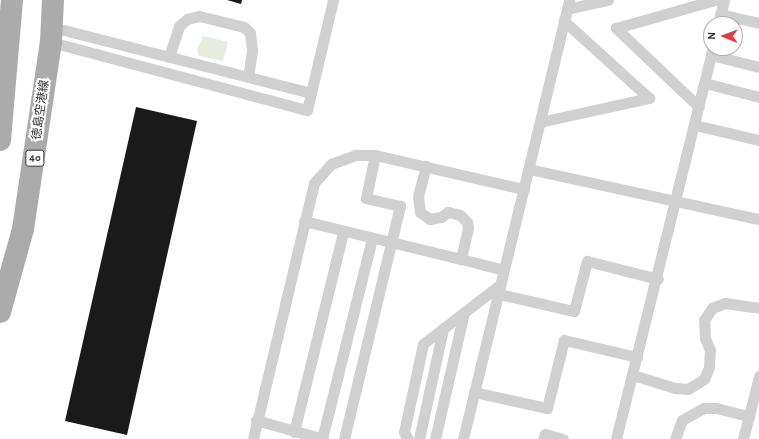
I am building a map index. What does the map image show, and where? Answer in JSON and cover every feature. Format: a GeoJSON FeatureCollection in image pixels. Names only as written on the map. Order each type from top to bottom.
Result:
{"type":"FeatureCollection","features":[{"type":"Feature","properties":{"kind":"main road"},"geometry":{"type":"LineString","coordinates":[[0,140],[12,0]]}},
{"type":"Feature","properties":{"kind":"main road","name":"徳島空港線"},"geometry":{"type":"LineString","coordinates":[[0,312],[24,229],[51,35],[53,0]]}},
{"type":"Feature","properties":{"kind":"lane"},"geometry":{"type":"LineString","coordinates":[[51,35],[307,110],[333,0]]}},
{"type":"Feature","properties":{"kind":"lane"},"geometry":{"type":"LineString","coordinates":[[463,439],[568,5],[608,0]]}},
{"type":"Feature","properties":{"kind":"lane"},"geometry":{"type":"LineString","coordinates":[[699,107],[616,28],[715,0]]}},
{"type":"Feature","properties":{"kind":"lane"},"geometry":{"type":"LineString","coordinates":[[720,16],[724,0]]}},
{"type":"Feature","properties":{"kind":"lane"},"geometry":{"type":"LineString","coordinates":[[169,57],[179,26],[187,19],[199,16],[244,27],[250,33],[252,50],[248,77]]}},
{"type":"Feature","properties":{"kind":"lane"},"geometry":{"type":"LineString","coordinates":[[540,122],[649,98],[564,21]]}},
{"type":"Feature","properties":{"kind":"lane"},"geometry":{"type":"LineString","coordinates":[[743,21],[759,23]]}},
{"type":"Feature","properties":{"kind":"lane"},"geometry":{"type":"LineString","coordinates":[[51,35],[169,57],[311,93]]}},
{"type":"Feature","properties":{"kind":"lane"},"geometry":{"type":"LineString","coordinates":[[616,439],[658,279],[711,56]]}},
{"type":"Feature","properties":{"kind":"lane"},"geometry":{"type":"LineString","coordinates":[[727,56],[759,67]]}},
{"type":"Feature","properties":{"kind":"lane"},"geometry":{"type":"LineString","coordinates":[[705,83],[759,97]]}},
{"type":"Feature","properties":{"kind":"lane"},"geometry":{"type":"LineString","coordinates":[[695,125],[759,140]]}},
{"type":"Feature","properties":{"kind":"lane"},"geometry":{"type":"LineString","coordinates":[[253,439],[256,420],[314,183],[331,164],[356,155],[375,155],[524,189]]}},
{"type":"Feature","properties":{"kind":"lane"},"geometry":{"type":"LineString","coordinates":[[344,439],[400,206],[366,198],[375,155]]}},
{"type":"Feature","properties":{"kind":"lane"},"geometry":{"type":"LineString","coordinates":[[426,166],[418,196],[420,212],[430,219],[454,212],[467,222],[468,228],[461,260]]}},
{"type":"Feature","properties":{"kind":"lane"},"geometry":{"type":"LineString","coordinates":[[529,169],[759,219]]}},
{"type":"Feature","properties":{"kind":"lane"},"geometry":{"type":"LineString","coordinates":[[304,222],[504,270]]}},
{"type":"Feature","properties":{"kind":"lane"},"geometry":{"type":"LineString","coordinates":[[294,432],[343,232]]}},
{"type":"Feature","properties":{"kind":"lane"},"geometry":{"type":"LineString","coordinates":[[256,420],[323,439],[372,238]]}},
{"type":"Feature","properties":{"kind":"lane"},"geometry":{"type":"LineString","coordinates":[[408,439],[404,432],[423,344],[464,312],[500,289],[574,311],[587,261],[658,279]]}},
{"type":"Feature","properties":{"kind":"lane"},"geometry":{"type":"LineString","coordinates":[[632,375],[675,388],[688,389],[704,379],[709,367],[710,350],[705,338],[704,320],[712,308],[725,303],[759,308]]}},
{"type":"Feature","properties":{"kind":"lane"},"geometry":{"type":"LineString","coordinates":[[435,439],[464,312]]}},
{"type":"Feature","properties":{"kind":"lane"},"geometry":{"type":"LineString","coordinates":[[419,439],[443,329]]}},
{"type":"Feature","properties":{"kind":"lane"},"geometry":{"type":"LineString","coordinates":[[474,392],[547,408],[564,340],[637,357]]}},
{"type":"Feature","properties":{"kind":"lane"},"geometry":{"type":"LineString","coordinates":[[742,439],[759,376]]}},
{"type":"Feature","properties":{"kind":"lane"},"geometry":{"type":"LineString","coordinates":[[675,439],[682,420],[704,408],[716,408],[749,416]]}},
{"type":"Feature","properties":{"kind":"lane"},"geometry":{"type":"LineString","coordinates":[[544,439],[545,434],[563,439]]}},
{"type":"Feature","properties":{"kind":"shaded area"},"geometry":{"type":"Polygon","coordinates":[[[203,36],[228,42],[223,61],[199,56],[197,50],[203,36]]]}},
{"type":"Feature","properties":{"kind":"building"},"geometry":{"type":"Polygon","coordinates":[[[227,0],[242,0],[241,4],[227,0]]]}},
{"type":"Feature","properties":{"kind":"building"},"geometry":{"type":"Polygon","coordinates":[[[136,107],[197,121],[127,435],[65,421],[136,107]]]}}]}
